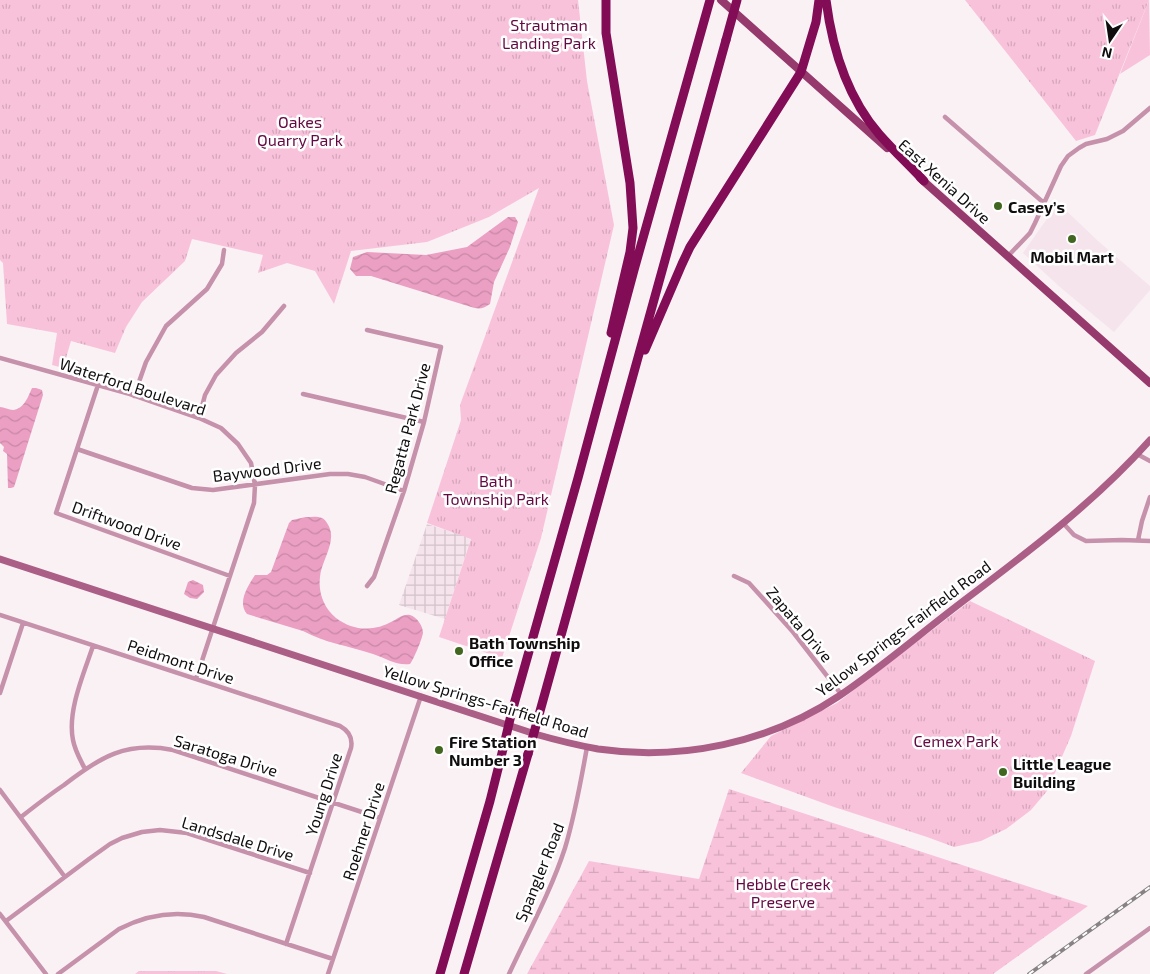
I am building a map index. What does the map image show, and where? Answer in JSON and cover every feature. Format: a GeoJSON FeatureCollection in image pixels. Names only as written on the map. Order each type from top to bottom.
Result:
{"type":"FeatureCollection","features":[{"type":"Feature","properties":{"kind":"highway"},"geometry":{"type":"LineString","coordinates":[[578,478],[630,252],[633,228],[630,183],[606,33],[606,0]]}},
{"type":"Feature","properties":{"kind":"highway"},"geometry":{"type":"LineString","coordinates":[[440,974],[490,801],[510,715],[578,478],[710,0]]}},
{"type":"Feature","properties":{"kind":"highway"},"geometry":{"type":"LineString","coordinates":[[464,974],[624,412],[737,0]]}},
{"type":"Feature","properties":{"kind":"highway"},"geometry":{"type":"LineString","coordinates":[[624,412],[643,355],[690,248],[801,72],[816,22],[819,0]]}},
{"type":"Feature","properties":{"kind":"highway"},"geometry":{"type":"LineString","coordinates":[[826,0],[835,48],[854,95],[878,133],[924,180]]}},
{"type":"Feature","properties":{"kind":"main road","name":"East Xenia Drive"},"geometry":{"type":"LineString","coordinates":[[722,0],[1150,383]]}},
{"type":"Feature","properties":{"kind":"main road","name":"Yellow Springs-Fairfield Road"},"geometry":{"type":"LineString","coordinates":[[0,559],[535,734],[587,747],[615,751],[688,750],[722,745],[757,735],[812,712],[841,694],[1063,523],[1098,493],[1150,440]]}},
{"type":"Feature","properties":{"kind":"street"},"geometry":{"type":"LineString","coordinates":[[1008,256],[1030,233],[1061,166],[1068,156],[1086,144],[1107,139],[1123,131],[1150,108]]}},
{"type":"Feature","properties":{"kind":"street"},"geometry":{"type":"LineString","coordinates":[[946,117],[1044,204]]}},
{"type":"Feature","properties":{"kind":"street"},"geometry":{"type":"LineString","coordinates":[[134,396],[146,362],[166,326],[207,290],[222,264],[224,250]]}},
{"type":"Feature","properties":{"kind":"street"},"geometry":{"type":"LineString","coordinates":[[199,418],[205,395],[216,375],[236,353],[262,332],[284,306]]}},
{"type":"Feature","properties":{"kind":"street","name":"Regatta Park Drive"},"geometry":{"type":"LineString","coordinates":[[367,330],[441,347],[424,422],[404,491],[374,577],[367,586]]}},
{"type":"Feature","properties":{"kind":"street","name":"Waterford Boulevard"},"geometry":{"type":"LineString","coordinates":[[0,358],[98,385],[199,418],[221,428],[238,444],[251,463],[255,484],[254,503],[196,679]]}},
{"type":"Feature","properties":{"kind":"street","name":"Driftwood Drive"},"geometry":{"type":"LineString","coordinates":[[98,385],[56,513],[230,576]]}},
{"type":"Feature","properties":{"kind":"street"},"geometry":{"type":"LineString","coordinates":[[303,394],[424,422]]}},
{"type":"Feature","properties":{"kind":"street","name":"Baywood Drive"},"geometry":{"type":"LineString","coordinates":[[77,449],[192,488],[213,490],[330,474],[348,474],[365,477],[404,491]]}},
{"type":"Feature","properties":{"kind":"street"},"geometry":{"type":"LineString","coordinates":[[1137,454],[1150,461]]}},
{"type":"Feature","properties":{"kind":"street"},"geometry":{"type":"LineString","coordinates":[[1138,540],[1150,497]]}},
{"type":"Feature","properties":{"kind":"street"},"geometry":{"type":"LineString","coordinates":[[1063,523],[1074,535],[1086,541],[1150,541]]}},
{"type":"Feature","properties":{"kind":"street","name":"Zapata Drive"},"geometry":{"type":"LineString","coordinates":[[734,576],[748,583],[793,632],[841,694]]}},
{"type":"Feature","properties":{"kind":"street","name":"Peidmont Drive"},"geometry":{"type":"LineString","coordinates":[[0,615],[340,726],[351,737]]}},
{"type":"Feature","properties":{"kind":"street"},"geometry":{"type":"LineString","coordinates":[[0,693],[23,622]]}},
{"type":"Feature","properties":{"kind":"street"},"geometry":{"type":"LineString","coordinates":[[85,769],[74,746],[71,721],[93,646]]}},
{"type":"Feature","properties":{"kind":"street","name":"Roehner Drive"},"geometry":{"type":"LineString","coordinates":[[328,974],[421,696]]}},
{"type":"Feature","properties":{"kind":"street","name":"Young Drive"},"geometry":{"type":"LineString","coordinates":[[286,944],[351,748],[351,737]]}},
{"type":"Feature","properties":{"kind":"street","name":"Spangler Road"},"geometry":{"type":"LineString","coordinates":[[509,974],[552,882],[564,849],[572,823],[587,747]]}},
{"type":"Feature","properties":{"kind":"street","name":"Saratoga Drive"},"geometry":{"type":"LineString","coordinates":[[21,817],[85,769],[103,758],[122,751],[142,748],[168,749],[380,818]]}},
{"type":"Feature","properties":{"kind":"street"},"geometry":{"type":"LineString","coordinates":[[0,790],[65,877]]}},
{"type":"Feature","properties":{"kind":"street","name":"Landsdale Drive"},"geometry":{"type":"LineString","coordinates":[[6,922],[110,844],[142,832],[160,830],[187,833],[310,873]]}},
{"type":"Feature","properties":{"kind":"street"},"geometry":{"type":"LineString","coordinates":[[58,974],[119,929],[139,919],[160,914],[180,913],[204,917],[333,959]]}},
{"type":"Feature","properties":{"kind":"street"},"geometry":{"type":"LineString","coordinates":[[0,914],[46,974]]}},
{"type":"Feature","properties":{"kind":"street"},"geometry":{"type":"LineString","coordinates":[[1086,974],[1150,928]]}},
{"type":"Feature","properties":{"kind":"shaded area"},"geometry":{"type":"Polygon","coordinates":[[[1058,203],[1150,286],[1150,290],[1114,332],[1023,253],[1058,203]]]}},
{"type":"Feature","properties":{"kind":"shaded area"},"geometry":{"type":"Polygon","coordinates":[[[427,524],[471,538],[445,619],[399,605],[427,524]]]}},
{"type":"Feature","properties":{"kind":"green space","name":"Oakes Quarry Park"},"geometry":{"type":"Polygon","coordinates":[[[0,0],[578,0],[587,81],[614,225],[541,538],[502,658],[439,637],[471,539],[427,523],[461,420],[460,405],[539,188],[489,217],[427,242],[351,251],[334,304],[315,271],[287,263],[258,273],[263,255],[192,239],[185,261],[142,302],[126,327],[115,353],[71,341],[63,368],[52,365],[57,333],[7,324],[3,263],[0,260],[0,0]]]}},
{"type":"Feature","properties":{"kind":"green space"},"geometry":{"type":"Polygon","coordinates":[[[965,0],[1149,0],[1095,135],[1076,141],[965,0]]]}},
{"type":"Feature","properties":{"kind":"green space"},"geometry":{"type":"Polygon","coordinates":[[[1149,0],[1150,55],[1120,74],[1149,0]]]}},
{"type":"Feature","properties":{"kind":"green space","name":"Cemex Park"},"geometry":{"type":"Polygon","coordinates":[[[970,601],[1095,661],[1071,736],[1047,791],[1031,810],[1006,829],[981,841],[954,847],[834,807],[741,773],[771,736],[837,703],[970,601]]]}},
{"type":"Feature","properties":{"kind":"green space","name":"Hebble Creek Preserve"},"geometry":{"type":"Polygon","coordinates":[[[729,789],[1088,906],[993,974],[527,974],[589,861],[699,879],[729,789]]]}},
{"type":"Feature","properties":{"kind":"green space"},"geometry":{"type":"Polygon","coordinates":[[[139,971],[216,971],[227,974],[135,974],[139,971]]]}},
{"type":"Feature","properties":{"kind":"water"},"geometry":{"type":"Polygon","coordinates":[[[508,217],[515,217],[518,222],[510,247],[494,282],[490,304],[484,307],[471,307],[371,276],[356,276],[350,269],[353,257],[367,252],[426,255],[467,247],[508,217]]]}},
{"type":"Feature","properties":{"kind":"water"},"geometry":{"type":"Polygon","coordinates":[[[32,388],[42,390],[43,395],[14,487],[8,488],[7,454],[3,451],[4,447],[0,443],[0,407],[17,409],[25,402],[32,388]]]}},
{"type":"Feature","properties":{"kind":"water"},"geometry":{"type":"Polygon","coordinates":[[[306,517],[322,518],[330,530],[330,543],[321,570],[320,583],[321,594],[328,610],[336,618],[349,626],[364,629],[386,625],[401,616],[413,616],[419,622],[423,633],[418,649],[410,664],[396,663],[247,614],[244,609],[243,599],[252,579],[255,575],[267,575],[271,572],[289,523],[292,520],[306,517]]]}},
{"type":"Feature","properties":{"kind":"water"},"geometry":{"type":"Polygon","coordinates":[[[193,580],[203,585],[204,592],[197,599],[190,598],[184,594],[188,582],[193,580]]]}},
{"type":"Feature","properties":{"kind":"railway"},"geometry":{"type":"LineString","coordinates":[[1029,974],[1150,887]]}},
{"type":"Feature","properties":{"kind":"place","name":"Casey’s"},"geometry":{"type":"Point","coordinates":[998,206]}},
{"type":"Feature","properties":{"kind":"place","name":"Mobil Mart"},"geometry":{"type":"Point","coordinates":[1072,239]}},
{"type":"Feature","properties":{"kind":"place","name":"Bath Township Office"},"geometry":{"type":"Point","coordinates":[459,651]}},
{"type":"Feature","properties":{"kind":"place","name":"Fire Station Number 3"},"geometry":{"type":"Point","coordinates":[439,750]}},
{"type":"Feature","properties":{"kind":"place","name":"Little League Building"},"geometry":{"type":"Point","coordinates":[1003,772]}},
{"type":"Feature","properties":{"kind":"park label","name":"Strautman Landing Park"},"geometry":{"type":"Point","coordinates":[549,33]}},
{"type":"Feature","properties":{"kind":"park label","name":"Bath Township Park"},"geometry":{"type":"Point","coordinates":[496,489]}}]}
